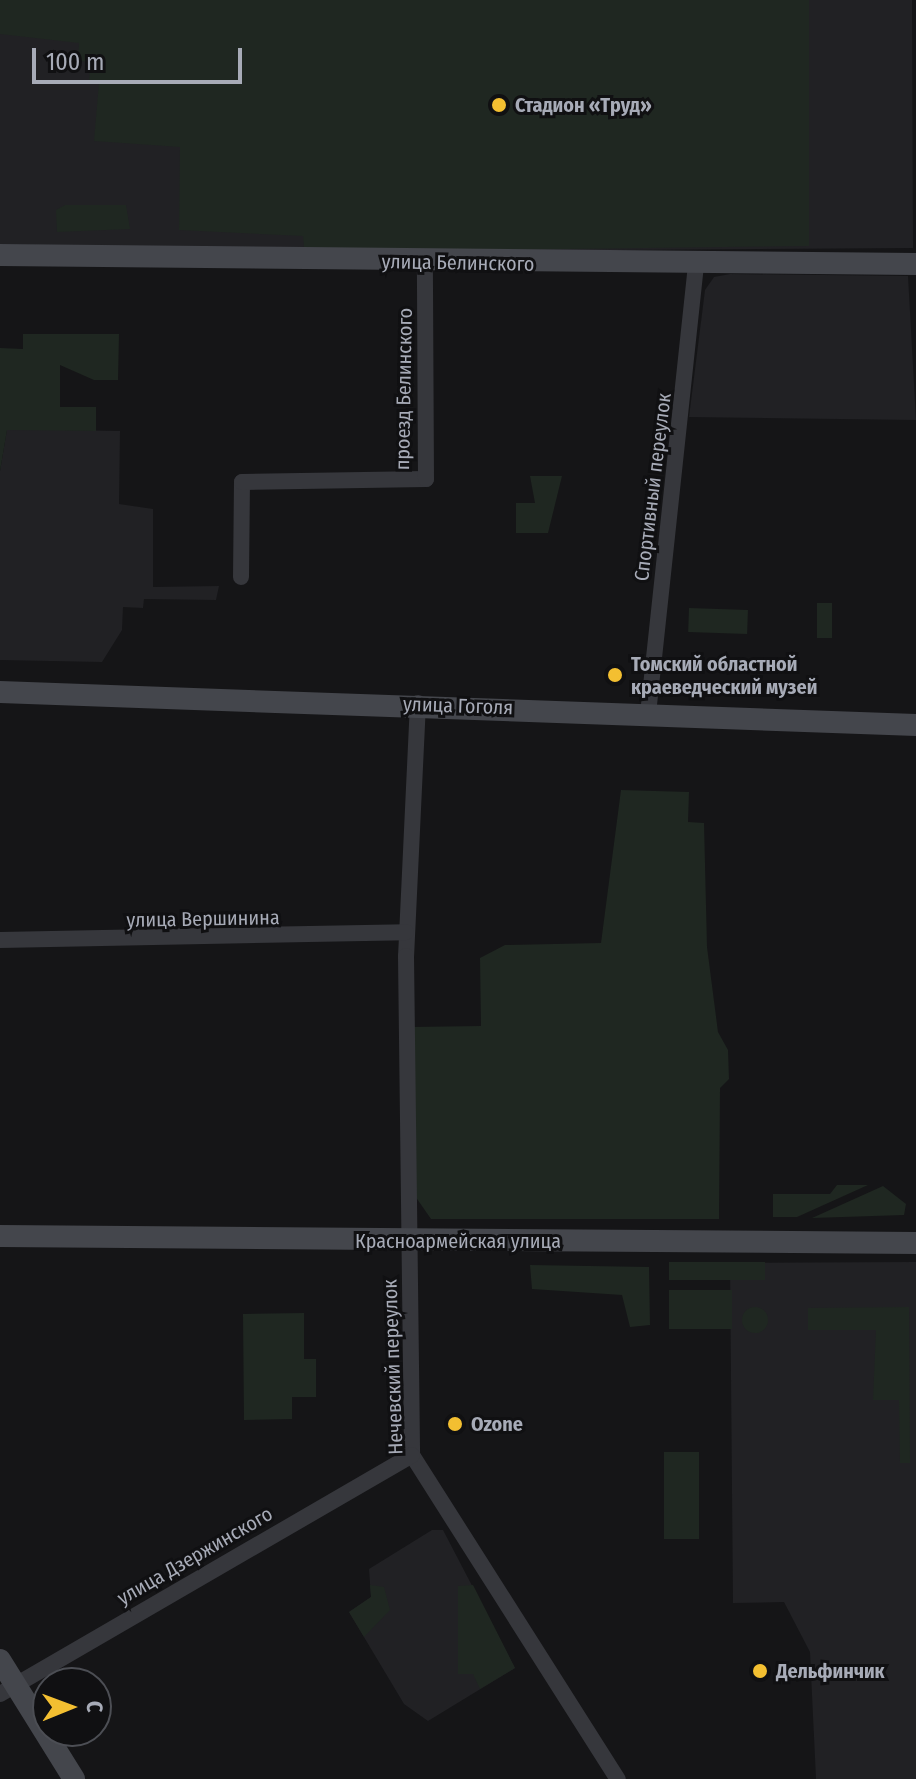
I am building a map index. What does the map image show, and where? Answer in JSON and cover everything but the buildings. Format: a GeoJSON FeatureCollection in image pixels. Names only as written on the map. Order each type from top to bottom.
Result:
{"type":"FeatureCollection","features":[{"type":"Feature","properties":{"kind":"street","name":"улица Белинского"},"geometry":{"type":"LineString","coordinates":[[0,255],[425,263],[916,264]]}},
{"type":"Feature","properties":{"kind":"street","name":"проезд Белинского"},"geometry":{"type":"LineString","coordinates":[[241,577],[242,482],[426,479],[425,263]]}},
{"type":"Feature","properties":{"kind":"street","name":"Спортивный переулок"},"geometry":{"type":"LineString","coordinates":[[648,714],[696,265]]}},
{"type":"Feature","properties":{"kind":"street","name":"улица Гоголя"},"geometry":{"type":"LineString","coordinates":[[0,692],[418,703],[916,725]]}},
{"type":"Feature","properties":{"kind":"street","name":"Нечевский переулок"},"geometry":{"type":"LineString","coordinates":[[418,703],[406,932],[412,1455],[618,1779]]}},
{"type":"Feature","properties":{"kind":"street","name":"улица Вершинина"},"geometry":{"type":"LineString","coordinates":[[0,940],[406,932]]}},
{"type":"Feature","properties":{"kind":"street","name":"Красноармейская улица"},"geometry":{"type":"LineString","coordinates":[[0,1236],[916,1243]]}},
{"type":"Feature","properties":{"kind":"street","name":"улица Дзержинского"},"geometry":{"type":"LineString","coordinates":[[8,1689],[412,1455]]}},
{"type":"Feature","properties":{"kind":"street"},"geometry":{"type":"LineString","coordinates":[[0,1660],[8,1689],[74,1779]]}},
{"type":"Feature","properties":{"kind":"shaded area","name":"Стадион «Труд»"},"geometry":{"type":"Polygon","coordinates":[[[0,0],[912,0],[913,248],[320,252],[0,244],[0,0]]]}},
{"type":"Feature","properties":{"kind":"shaded area","name":"Стадион «Труд»"},"geometry":{"type":"Polygon","coordinates":[[[0,0],[809,0],[809,246],[320,252],[304,247],[303,236],[179,230],[180,147],[94,141],[99,83],[89,83],[90,62],[78,61],[79,43],[0,34],[0,0]]]}},
{"type":"Feature","properties":{"kind":"shaded area"},"geometry":{"type":"Polygon","coordinates":[[[65,205],[126,205],[130,229],[57,232],[56,210],[65,205]]]}},
{"type":"Feature","properties":{"kind":"shaded area"},"geometry":{"type":"Polygon","coordinates":[[[730,274],[908,276],[916,420],[689,417],[705,290],[714,277],[730,274]]]}},
{"type":"Feature","properties":{"kind":"shaded area"},"geometry":{"type":"Polygon","coordinates":[[[23,334],[119,334],[118,380],[94,380],[60,365],[60,407],[96,407],[96,431],[7,430],[0,471],[0,348],[23,349],[23,334]]]}},
{"type":"Feature","properties":{"kind":"shaded area"},"geometry":{"type":"Polygon","coordinates":[[[7,429],[120,431],[119,504],[153,509],[153,587],[219,586],[216,600],[144,599],[143,608],[123,607],[122,630],[102,662],[0,660],[0,471],[7,429]]]}},
{"type":"Feature","properties":{"kind":"shaded area"},"geometry":{"type":"Polygon","coordinates":[[[530,476],[562,476],[548,533],[516,533],[516,503],[535,503],[530,476]]]}},
{"type":"Feature","properties":{"kind":"shaded area"},"geometry":{"type":"Polygon","coordinates":[[[817,603],[832,603],[832,638],[817,638],[817,603]]]}},
{"type":"Feature","properties":{"kind":"shaded area"},"geometry":{"type":"Polygon","coordinates":[[[689,608],[748,610],[747,634],[688,632],[689,608]]]}},
{"type":"Feature","properties":{"kind":"shaded area"},"geometry":{"type":"Polygon","coordinates":[[[621,790],[689,792],[688,822],[704,823],[707,947],[718,1032],[728,1050],[729,1079],[720,1088],[719,1219],[431,1219],[415,1196],[412,1027],[481,1026],[480,958],[505,945],[601,943],[621,790]]]}},
{"type":"Feature","properties":{"kind":"shaded area"},"geometry":{"type":"Polygon","coordinates":[[[837,1185],[868,1185],[797,1217],[773,1217],[773,1194],[830,1194],[837,1185]]]}},
{"type":"Feature","properties":{"kind":"shaded area"},"geometry":{"type":"Polygon","coordinates":[[[883,1186],[906,1204],[904,1215],[812,1218],[883,1186]]]}},
{"type":"Feature","properties":{"kind":"shaded area"},"geometry":{"type":"Polygon","coordinates":[[[669,1262],[765,1262],[765,1280],[669,1280],[669,1262]]]}},
{"type":"Feature","properties":{"kind":"shaded area"},"geometry":{"type":"Polygon","coordinates":[[[916,1262],[916,1779],[816,1779],[810,1652],[784,1602],[733,1603],[730,1263],[916,1262]]]}},
{"type":"Feature","properties":{"kind":"shaded area"},"geometry":{"type":"Polygon","coordinates":[[[530,1265],[649,1267],[650,1325],[630,1327],[622,1295],[532,1289],[530,1265]]]}},
{"type":"Feature","properties":{"kind":"shaded area"},"geometry":{"type":"Polygon","coordinates":[[[669,1290],[732,1290],[732,1329],[669,1329],[669,1290]]]}},
{"type":"Feature","properties":{"kind":"shaded area"},"geometry":{"type":"Polygon","coordinates":[[[755,1307],[764,1311],[768,1320],[764,1329],[755,1333],[746,1329],[742,1320],[746,1311],[755,1307]]]}},
{"type":"Feature","properties":{"kind":"shaded area"},"geometry":{"type":"Polygon","coordinates":[[[909,1307],[910,1463],[900,1463],[899,1400],[873,1400],[876,1330],[808,1330],[808,1308],[909,1307]]]}},
{"type":"Feature","properties":{"kind":"shaded area"},"geometry":{"type":"Polygon","coordinates":[[[304,1313],[304,1359],[316,1359],[316,1397],[292,1397],[292,1419],[244,1420],[243,1314],[304,1313]]]}},
{"type":"Feature","properties":{"kind":"shaded area"},"geometry":{"type":"Polygon","coordinates":[[[664,1452],[699,1452],[699,1539],[664,1539],[664,1452]]]}},
{"type":"Feature","properties":{"kind":"shaded area"},"geometry":{"type":"Polygon","coordinates":[[[432,1530],[443,1530],[515,1668],[428,1721],[404,1704],[349,1612],[371,1597],[369,1569],[432,1530]]]}},
{"type":"Feature","properties":{"kind":"shaded area"},"geometry":{"type":"Polygon","coordinates":[[[370,1585],[384,1587],[390,1610],[364,1637],[349,1612],[371,1597],[370,1585]]]}},
{"type":"Feature","properties":{"kind":"shaded area"},"geometry":{"type":"Polygon","coordinates":[[[473,1585],[515,1668],[480,1689],[473,1674],[458,1674],[458,1586],[473,1585]]]}},
{"type":"Feature","properties":{"kind":"place","name":"Стадион «Труд»"},"geometry":{"type":"Point","coordinates":[499,105]}},
{"type":"Feature","properties":{"kind":"place","name":"Томский областной краеведческий музей"},"geometry":{"type":"Point","coordinates":[615,675]}},
{"type":"Feature","properties":{"kind":"place","name":"Ozone"},"geometry":{"type":"Point","coordinates":[455,1424]}},
{"type":"Feature","properties":{"kind":"place","name":"Дельфинчик"},"geometry":{"type":"Point","coordinates":[760,1671]}}]}
